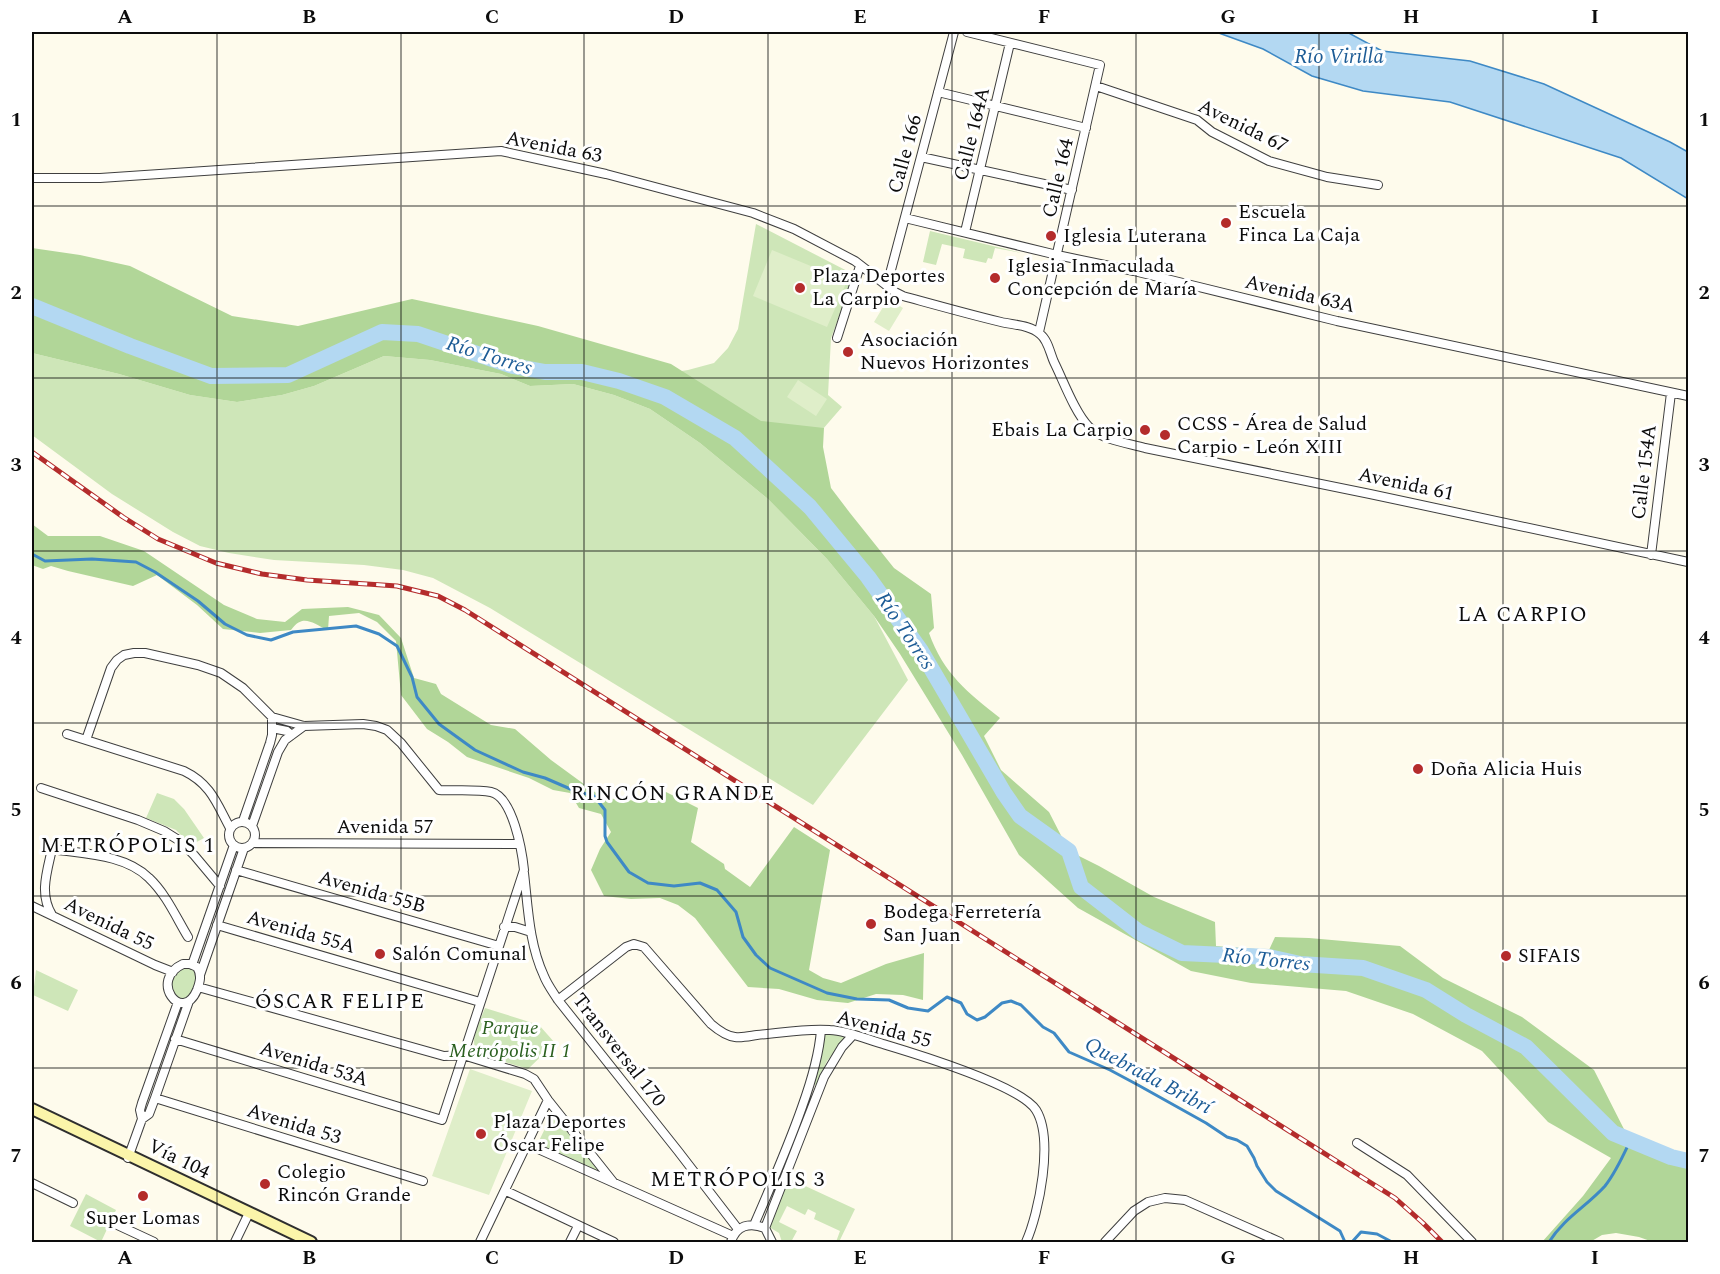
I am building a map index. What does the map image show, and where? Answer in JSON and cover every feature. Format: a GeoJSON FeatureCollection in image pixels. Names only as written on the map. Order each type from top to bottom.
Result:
{"type":"FeatureCollection","features":[{"type":"Feature","properties":{"kind":"main road","name":"Vía 104"},"geometry":{"type":"LineString","coordinates":[[32,1109],[300,1242]]}},
{"type":"Feature","properties":{"kind":"main road","name":"Vía 104"},"geometry":{"type":"LineString","coordinates":[[32,1114],[128,1157]]}},
{"type":"Feature","properties":{"kind":"main road","name":"Vía 104"},"geometry":{"type":"LineString","coordinates":[[248,1215],[311,1242]]}},
{"type":"Feature","properties":{"kind":"street","name":"Calle 166"},"geometry":{"type":"LineString","coordinates":[[887,285],[954,32]]}},
{"type":"Feature","properties":{"kind":"street"},"geometry":{"type":"LineString","coordinates":[[967,32],[1010,43]]}},
{"type":"Feature","properties":{"kind":"street","name":"Calle 164"},"geometry":{"type":"LineString","coordinates":[[1010,43],[1100,65],[1039,332]]}},
{"type":"Feature","properties":{"kind":"street","name":"Calle 164A"},"geometry":{"type":"LineString","coordinates":[[965,232],[1010,43]]}},
{"type":"Feature","properties":{"kind":"street","name":"Avenida 67"},"geometry":{"type":"LineString","coordinates":[[1096,86],[1197,120],[1212,132],[1269,161],[1327,177],[1378,185]]}},
{"type":"Feature","properties":{"kind":"street"},"geometry":{"type":"LineString","coordinates":[[938,92],[1086,128]]}},
{"type":"Feature","properties":{"kind":"street","name":"Avenida 63"},"geometry":{"type":"LineString","coordinates":[[32,178],[111,178],[501,151],[606,174],[753,213],[794,229],[860,266],[903,296],[1039,332]]}},
{"type":"Feature","properties":{"kind":"street"},"geometry":{"type":"LineString","coordinates":[[921,157],[1072,190]]}},
{"type":"Feature","properties":{"kind":"street","name":"Avenida 63A"},"geometry":{"type":"LineString","coordinates":[[905,218],[1337,321],[1689,396]]}},
{"type":"Feature","properties":{"kind":"street"},"geometry":{"type":"LineString","coordinates":[[837,338],[860,266]]}},
{"type":"Feature","properties":{"kind":"street","name":"Avenida 61"},"geometry":{"type":"LineString","coordinates":[[1039,332],[1080,414],[1090,427],[1117,440],[1144,448],[1689,562]]}},
{"type":"Feature","properties":{"kind":"street","name":"Calle 154A"},"geometry":{"type":"LineString","coordinates":[[1651,555],[1671,393]]}},
{"type":"Feature","properties":{"kind":"street"},"geometry":{"type":"LineString","coordinates":[[86,740],[111,668],[124,655],[134,653],[145,653],[198,665],[221,674],[243,688],[272,717],[304,726]]}},
{"type":"Feature","properties":{"kind":"street"},"geometry":{"type":"LineString","coordinates":[[243,821],[270,743],[272,717]]}},
{"type":"Feature","properties":{"kind":"street","name":"Transversal 170"},"geometry":{"type":"LineString","coordinates":[[304,726],[363,724],[376,726],[387,730],[401,743],[439,790],[491,792],[502,797],[511,815],[519,844],[531,932],[544,976],[558,1000],[673,1145],[734,1236]]}},
{"type":"Feature","properties":{"kind":"street"},"geometry":{"type":"LineString","coordinates":[[128,1157],[142,1119],[148,1114],[155,1098],[189,1002],[198,987],[200,975],[236,870],[255,835],[252,826],[278,752],[285,740],[304,726]]}},
{"type":"Feature","properties":{"kind":"street"},"geometry":{"type":"LineString","coordinates":[[272,728],[287,731],[292,735]]}},
{"type":"Feature","properties":{"kind":"street"},"geometry":{"type":"LineString","coordinates":[[67,734],[184,771],[195,777],[211,792],[230,828],[229,837],[234,845]]}},
{"type":"Feature","properties":{"kind":"street"},"geometry":{"type":"LineString","coordinates":[[41,788],[138,820],[164,831],[180,841],[220,886]]}},
{"type":"Feature","properties":{"kind":"street"},"geometry":{"type":"LineString","coordinates":[[230,828],[233,824],[243,821],[252,826]]}},
{"type":"Feature","properties":{"kind":"street","name":"Avenida 57"},"geometry":{"type":"LineString","coordinates":[[248,845],[519,844]]}},
{"type":"Feature","properties":{"kind":"street"},"geometry":{"type":"LineString","coordinates":[[234,845],[248,845]]}},
{"type":"Feature","properties":{"kind":"street"},"geometry":{"type":"LineString","coordinates":[[192,965],[234,845]]}},
{"type":"Feature","properties":{"kind":"street"},"geometry":{"type":"LineString","coordinates":[[52,915],[46,905],[44,883],[52,849],[122,861],[135,867],[150,878],[188,937]]}},
{"type":"Feature","properties":{"kind":"street","name":"Avenida 55B"},"geometry":{"type":"LineString","coordinates":[[236,870],[499,946]]}},
{"type":"Feature","properties":{"kind":"street"},"geometry":{"type":"LineString","coordinates":[[463,1055],[524,870]]}},
{"type":"Feature","properties":{"kind":"street","name":"Avenida 55"},"geometry":{"type":"LineString","coordinates":[[32,906],[173,972]]}},
{"type":"Feature","properties":{"kind":"street","name":"Avenida 55A"},"geometry":{"type":"LineString","coordinates":[[218,925],[480,1002]]}},
{"type":"Feature","properties":{"kind":"street"},"geometry":{"type":"LineString","coordinates":[[504,927],[515,927],[531,932]]}},
{"type":"Feature","properties":{"kind":"street","name":"Avenida 55"},"geometry":{"type":"LineString","coordinates":[[558,1000],[626,947],[634,945],[644,947],[711,1024],[721,1032],[738,1037],[831,1030],[931,1059],[995,1084],[1021,1098],[1035,1109],[1041,1124],[1044,1160],[1038,1210],[1026,1242]]}},
{"type":"Feature","properties":{"kind":"street"},"geometry":{"type":"LineString","coordinates":[[189,1002],[178,1002],[173,999],[168,992],[168,984],[173,972],[183,964],[197,967],[200,975]]}},
{"type":"Feature","properties":{"kind":"street"},"geometry":{"type":"LineString","coordinates":[[198,987],[444,1056],[463,1055],[525,1074],[534,1079],[614,1183]]}},
{"type":"Feature","properties":{"kind":"street"},"geometry":{"type":"LineString","coordinates":[[142,1119],[140,1110],[142,1103],[178,1002]]}},
{"type":"Feature","properties":{"kind":"street"},"geometry":{"type":"LineString","coordinates":[[754,1225],[809,1087],[820,1049],[821,1030]]}},
{"type":"Feature","properties":{"kind":"street"},"geometry":{"type":"LineString","coordinates":[[771,1242],[765,1228],[824,1077],[842,1047],[853,1035]]}},
{"type":"Feature","properties":{"kind":"street","name":"Avenida 53A"},"geometry":{"type":"LineString","coordinates":[[175,1039],[442,1120],[463,1055]]}},
{"type":"Feature","properties":{"kind":"street","name":"Avenida 53"},"geometry":{"type":"LineString","coordinates":[[155,1098],[423,1181]]}},
{"type":"Feature","properties":{"kind":"street"},"geometry":{"type":"LineString","coordinates":[[480,1242],[548,1100]]}},
{"type":"Feature","properties":{"kind":"street"},"geometry":{"type":"LineString","coordinates":[[1357,1143],[1407,1175],[1472,1242]]}},
{"type":"Feature","properties":{"kind":"street"},"geometry":{"type":"LineString","coordinates":[[527,1144],[734,1236],[746,1225],[765,1228]]}},
{"type":"Feature","properties":{"kind":"street"},"geometry":{"type":"LineString","coordinates":[[32,1183],[73,1203]]}},
{"type":"Feature","properties":{"kind":"street"},"geometry":{"type":"LineString","coordinates":[[506,1191],[614,1242]]}},
{"type":"Feature","properties":{"kind":"street"},"geometry":{"type":"LineString","coordinates":[[1105,1242],[1134,1210],[1148,1202],[1165,1198],[1185,1200],[1281,1242]]}},
{"type":"Feature","properties":{"kind":"street"},"geometry":{"type":"LineString","coordinates":[[235,1242],[248,1215]]}},
{"type":"Feature","properties":{"kind":"street"},"geometry":{"type":"LineString","coordinates":[[111,1222],[154,1242]]}},
{"type":"Feature","properties":{"kind":"street"},"geometry":{"type":"LineString","coordinates":[[570,1242],[579,1226]]}},
{"type":"Feature","properties":{"kind":"green space"},"geometry":{"type":"Polygon","coordinates":[[[756,224],[855,275],[831,338],[828,395],[842,407],[790,467],[668,373],[714,363],[728,348],[738,329],[756,224]]]}},
{"type":"Feature","properties":{"kind":"green space"},"geometry":{"type":"Polygon","coordinates":[[[930,231],[1022,253],[995,248],[992,259],[988,258],[986,263],[963,258],[965,249],[942,244],[936,265],[923,262],[930,231]]]}},
{"type":"Feature","properties":{"kind":"green space"},"geometry":{"type":"Polygon","coordinates":[[[32,248],[130,266],[232,316],[298,326],[412,299],[538,326],[671,364],[761,421],[824,428],[823,447],[831,488],[894,568],[931,594],[934,628],[929,633],[942,660],[949,671],[977,700],[1000,718],[984,736],[1001,770],[1049,812],[1069,851],[1154,897],[1215,922],[1216,946],[1269,950],[1275,937],[1400,946],[1443,978],[1522,1017],[1594,1070],[1630,1141],[1688,1161],[1688,1242],[1653,1242],[1616,1233],[1602,1235],[1590,1242],[1542,1242],[1583,1196],[1611,1158],[1548,1122],[1482,1051],[1413,1014],[1346,991],[1251,983],[1191,971],[1078,908],[1019,855],[962,755],[900,654],[874,616],[827,559],[768,499],[700,443],[650,409],[614,395],[573,384],[530,386],[501,374],[430,360],[384,356],[314,386],[282,395],[237,402],[190,395],[119,374],[32,353],[32,248]]]}},
{"type":"Feature","properties":{"kind":"green space","name":"Plaza Deportes La Carpio"},"geometry":{"type":"Polygon","coordinates":[[[772,250],[847,281],[827,327],[753,296],[772,250]]]}},
{"type":"Feature","properties":{"kind":"green space"},"geometry":{"type":"Polygon","coordinates":[[[888,299],[903,308],[889,331],[874,322],[888,299]]]}},
{"type":"Feature","properties":{"kind":"green space"},"geometry":{"type":"Polygon","coordinates":[[[32,353],[119,374],[190,395],[237,402],[282,395],[314,386],[384,356],[430,360],[501,374],[530,386],[573,384],[614,395],[650,409],[700,443],[768,499],[827,559],[874,616],[908,680],[813,805],[490,608],[433,578],[403,570],[364,565],[274,560],[229,553],[200,546],[173,532],[112,494],[32,435],[32,353]]]}},
{"type":"Feature","properties":{"kind":"green space"},"geometry":{"type":"Polygon","coordinates":[[[798,380],[827,399],[816,416],[787,397],[798,380]]]}},
{"type":"Feature","properties":{"kind":"green space"},"geometry":{"type":"Polygon","coordinates":[[[32,524],[48,536],[100,536],[144,551],[224,605],[257,619],[285,622],[302,609],[348,607],[379,615],[401,638],[414,678],[436,684],[441,694],[491,725],[515,729],[551,760],[603,798],[640,801],[658,788],[698,808],[691,842],[724,864],[725,869],[750,887],[794,827],[830,850],[809,970],[823,978],[841,983],[886,964],[924,953],[923,1000],[903,995],[876,994],[848,1003],[817,1000],[779,989],[748,987],[695,918],[678,905],[660,898],[631,899],[604,896],[591,870],[600,849],[611,832],[601,814],[579,808],[570,793],[553,790],[529,778],[467,757],[427,729],[401,695],[396,641],[377,622],[359,613],[329,616],[328,630],[308,621],[300,622],[291,630],[260,633],[223,629],[197,605],[157,575],[133,586],[51,566],[43,569],[32,565],[32,524]]]}},
{"type":"Feature","properties":{"kind":"green space"},"geometry":{"type":"Polygon","coordinates":[[[157,793],[174,799],[184,809],[204,838],[191,845],[176,830],[146,818],[157,793]]]}},
{"type":"Feature","properties":{"kind":"green space"},"geometry":{"type":"Polygon","coordinates":[[[184,967],[196,971],[198,979],[187,999],[179,999],[171,986],[173,978],[184,967]]]}},
{"type":"Feature","properties":{"kind":"green space"},"geometry":{"type":"Polygon","coordinates":[[[36,970],[78,990],[68,1011],[33,995],[36,970]]]}},
{"type":"Feature","properties":{"kind":"green space","name":"Parque Metrópolis II 1"},"geometry":{"type":"Polygon","coordinates":[[[485,1008],[539,1025],[555,1043],[528,1069],[479,1054],[474,1038],[485,1008]]]}},
{"type":"Feature","properties":{"kind":"green space"},"geometry":{"type":"Polygon","coordinates":[[[823,1032],[838,1033],[847,1037],[827,1061],[816,1085],[813,1084],[823,1032]]]}},
{"type":"Feature","properties":{"kind":"green space","name":"Plaza Deportes Óscar Felipe"},"geometry":{"type":"Polygon","coordinates":[[[470,1069],[532,1091],[489,1195],[432,1176],[470,1069]]]}},
{"type":"Feature","properties":{"kind":"green space"},"geometry":{"type":"Polygon","coordinates":[[[553,1112],[604,1176],[537,1145],[553,1112]]]}},
{"type":"Feature","properties":{"kind":"green space"},"geometry":{"type":"Polygon","coordinates":[[[788,1178],[855,1209],[839,1242],[836,1242],[840,1231],[814,1219],[816,1213],[808,1209],[805,1215],[787,1206],[779,1222],[797,1231],[791,1242],[782,1242],[779,1233],[769,1227],[788,1178]]]}},
{"type":"Feature","properties":{"kind":"green space"},"geometry":{"type":"Polygon","coordinates":[[[86,1194],[116,1210],[101,1242],[70,1226],[86,1194]]]}},
{"type":"Feature","properties":{"kind":"water","name":"Río Virilla"},"geometry":{"type":"Polygon","coordinates":[[[1216,32],[1347,32],[1382,51],[1470,61],[1544,84],[1688,152],[1688,199],[1621,158],[1450,102],[1363,91],[1312,76],[1263,49],[1216,32]]]}},
{"type":"Feature","properties":{"kind":"waterway","name":"Río Torres"},"geometry":{"type":"LineString","coordinates":[[32,306],[211,376],[288,375],[382,332],[418,334],[513,366],[545,372],[582,372],[619,381],[665,397],[735,438],[810,507],[868,577],[921,651],[1004,793],[1020,816],[1069,851],[1081,887],[1139,932],[1182,953],[1269,957],[1300,964],[1363,968],[1426,990],[1466,1015],[1526,1047],[1613,1133],[1671,1157],[1688,1161]]}},
{"type":"Feature","properties":{"kind":"waterway","name":"Quebrada Bribrí"},"geometry":{"type":"LineString","coordinates":[[32,554],[45,561],[92,559],[136,562],[198,601],[225,624],[247,635],[271,640],[293,632],[356,626],[379,634],[397,646],[412,677],[417,697],[439,724],[475,750],[523,772],[594,796],[605,810],[607,842],[629,872],[648,883],[674,886],[700,883],[717,890],[736,912],[743,937],[756,955],[770,968],[827,993],[857,999],[889,1000],[908,1008],[928,1011],[947,997],[961,1003],[967,1014],[977,1020],[985,1017],[1002,1003],[1011,1001],[1021,1005],[1043,1027],[1054,1033],[1069,1052],[1110,1070],[1227,1137],[1247,1146],[1267,1182],[1276,1191],[1340,1231],[1345,1242],[1352,1242],[1361,1232],[1377,1234],[1392,1242]]}},
{"type":"Feature","properties":{"kind":"waterway"},"geometry":{"type":"LineString","coordinates":[[1549,1242],[1562,1226],[1605,1186],[1616,1170],[1630,1141]]}},
{"type":"Feature","properties":{"kind":"railway"},"geometry":{"type":"LineString","coordinates":[[32,452],[158,539],[216,563],[262,574],[307,580],[397,586],[438,596],[465,610],[1395,1198],[1442,1242]]}},
{"type":"Feature","properties":{"kind":"place","name":"Escuela Finca La Caja"},"geometry":{"type":"Point","coordinates":[1226,223]}},
{"type":"Feature","properties":{"kind":"place","name":"Iglesia Luterana"},"geometry":{"type":"Point","coordinates":[1051,236]}},
{"type":"Feature","properties":{"kind":"place","name":"Iglesia Inmaculada Concepción de María"},"geometry":{"type":"Point","coordinates":[995,278]}},
{"type":"Feature","properties":{"kind":"place","name":"Plaza Deportes La Carpio"},"geometry":{"type":"Point","coordinates":[800,288]}},
{"type":"Feature","properties":{"kind":"place","name":"Asociación Nuevos Horizontes"},"geometry":{"type":"Point","coordinates":[848,352]}},
{"type":"Feature","properties":{"kind":"place","name":"Ebais La Carpio"},"geometry":{"type":"Point","coordinates":[1145,430]}},
{"type":"Feature","properties":{"kind":"place","name":"CCSS - Área de Salud Carpio - León XIII"},"geometry":{"type":"Point","coordinates":[1165,435]}},
{"type":"Feature","properties":{"kind":"place","name":"Doña Alicia Huis"},"geometry":{"type":"Point","coordinates":[1418,769]}},
{"type":"Feature","properties":{"kind":"place","name":"Bodega Ferretería San Juan"},"geometry":{"type":"Point","coordinates":[871,924]}},
{"type":"Feature","properties":{"kind":"place","name":"Salón Comunal"},"geometry":{"type":"Point","coordinates":[380,954]}},
{"type":"Feature","properties":{"kind":"place","name":"SIFAIS"},"geometry":{"type":"Point","coordinates":[1506,956]}},
{"type":"Feature","properties":{"kind":"place","name":"Plaza Deportes Óscar Felipe"},"geometry":{"type":"Point","coordinates":[481,1134]}},
{"type":"Feature","properties":{"kind":"place","name":"Colegio Rincón Grande"},"geometry":{"type":"Point","coordinates":[265,1184]}},
{"type":"Feature","properties":{"kind":"place","name":"Super Lomas"},"geometry":{"type":"Point","coordinates":[143,1196]}},
{"type":"Feature","properties":{"kind":"district","name":"LA CARPIO"},"geometry":{"type":"Point","coordinates":[1523,615]}},
{"type":"Feature","properties":{"kind":"district","name":"RINCÓN GRANDE"},"geometry":{"type":"Point","coordinates":[673,794]}},
{"type":"Feature","properties":{"kind":"district","name":"METRÓPOLIS 1"},"geometry":{"type":"Point","coordinates":[128,846]}},
{"type":"Feature","properties":{"kind":"district","name":"ÓSCAR FELIPE"},"geometry":{"type":"Point","coordinates":[340,1002]}},
{"type":"Feature","properties":{"kind":"district","name":"METRÓPOLIS 3"},"geometry":{"type":"Point","coordinates":[738,1180]}}]}
